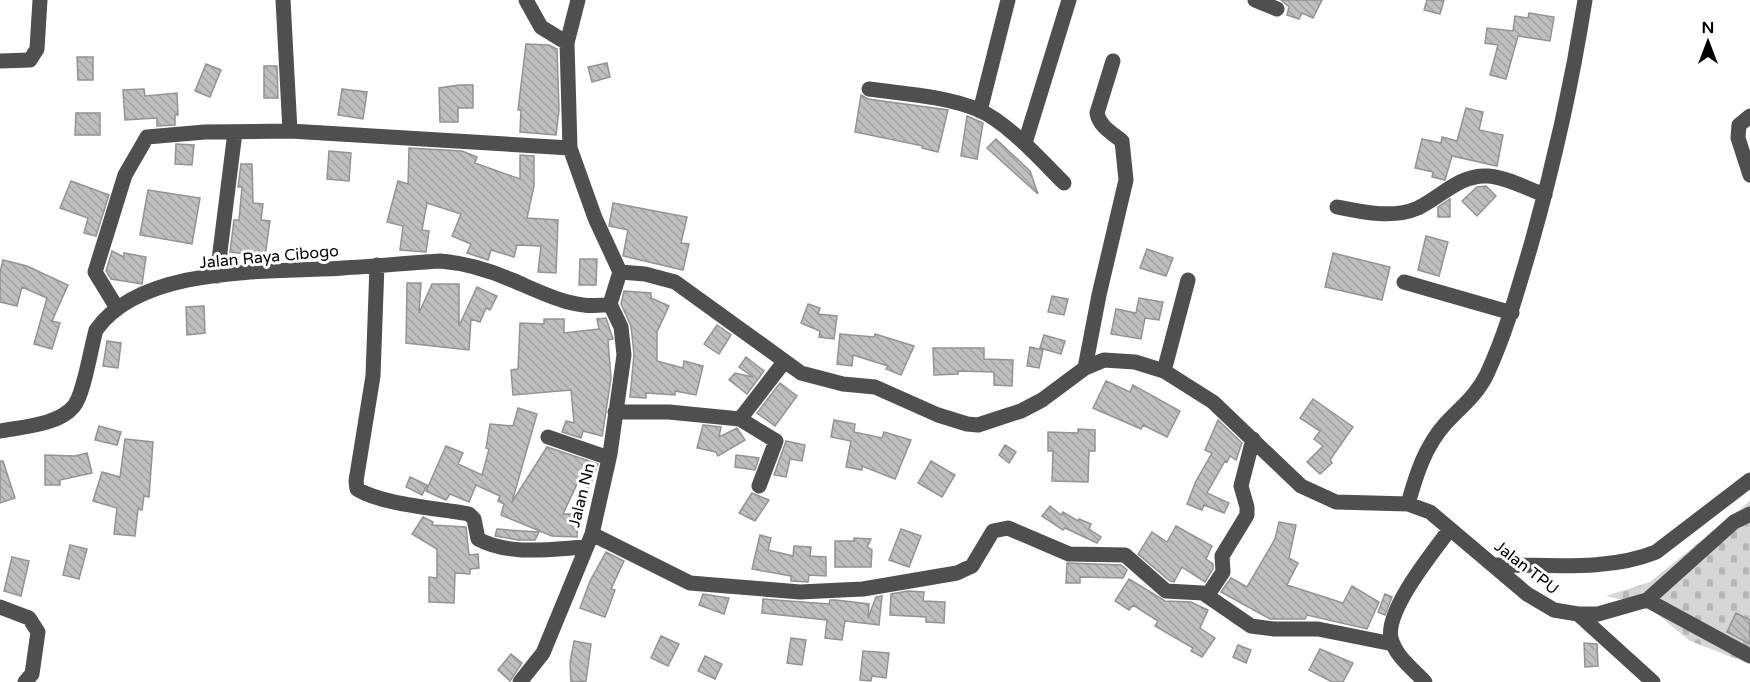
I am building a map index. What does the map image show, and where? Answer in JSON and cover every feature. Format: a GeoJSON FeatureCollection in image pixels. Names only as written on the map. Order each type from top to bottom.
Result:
{"type":"FeatureCollection","features":[{"type":"Feature","properties":{"kind":"street"},"geometry":{"type":"LineString","coordinates":[[0,61],[30,60],[37,49],[40,0]]}},
{"type":"Feature","properties":{"kind":"street"},"geometry":{"type":"LineString","coordinates":[[283,0],[290,131]]}},
{"type":"Feature","properties":{"kind":"street"},"geometry":{"type":"LineString","coordinates":[[526,0],[541,27],[567,43]]}},
{"type":"Feature","properties":{"kind":"street"},"geometry":{"type":"LineString","coordinates":[[578,0],[567,43],[570,148],[595,218],[620,273],[610,304]]}},
{"type":"Feature","properties":{"kind":"street"},"geometry":{"type":"LineString","coordinates":[[980,111],[1008,0]]}},
{"type":"Feature","properties":{"kind":"street"},"geometry":{"type":"LineString","coordinates":[[1025,143],[1069,0]]}},
{"type":"Feature","properties":{"kind":"street"},"geometry":{"type":"LineString","coordinates":[[1255,0],[1277,9]]}},
{"type":"Feature","properties":{"kind":"street"},"geometry":{"type":"LineString","coordinates":[[620,273],[645,274],[675,282],[801,373],[843,384],[875,387],[938,415],[978,425],[1021,411],[1042,400],[1085,368],[1104,360],[1119,359],[1164,371],[1213,402],[1301,486],[1322,498],[1336,502],[1408,504],[1418,468],[1431,442],[1445,423],[1474,396],[1486,376],[1512,313],[1545,195],[1575,63],[1585,0]]}},
{"type":"Feature","properties":{"kind":"street"},"geometry":{"type":"LineString","coordinates":[[1085,368],[1099,295],[1126,180],[1122,141],[1107,130],[1098,119],[1097,113],[1113,61]]}},
{"type":"Feature","properties":{"kind":"street"},"geometry":{"type":"LineString","coordinates":[[869,89],[943,100],[980,111],[1025,143],[1064,183]]}},
{"type":"Feature","properties":{"kind":"street"},"geometry":{"type":"LineString","coordinates":[[1750,116],[1739,125],[1738,138],[1750,175]]}},
{"type":"Feature","properties":{"kind":"street"},"geometry":{"type":"LineString","coordinates":[[117,308],[95,272],[125,175],[147,137],[290,131],[570,148]]}},
{"type":"Feature","properties":{"kind":"street"},"geometry":{"type":"LineString","coordinates":[[217,276],[235,132]]}},
{"type":"Feature","properties":{"kind":"street"},"geometry":{"type":"LineString","coordinates":[[1337,207],[1366,213],[1398,213],[1419,207],[1452,186],[1490,176],[1545,195]]}},
{"type":"Feature","properties":{"kind":"street","name":"Jalan Raya Cibogo"},"geometry":{"type":"LineString","coordinates":[[0,431],[63,415],[74,406],[96,330],[117,308],[143,294],[179,283],[217,276],[440,261],[458,262],[496,274],[562,301],[610,304]]}},
{"type":"Feature","properties":{"kind":"street"},"geometry":{"type":"LineString","coordinates":[[377,265],[373,376],[356,481],[357,489],[367,495],[390,501],[469,514],[474,519],[477,536],[484,543],[515,549],[589,541],[690,584],[800,592],[834,592],[933,578],[966,570],[978,558],[993,531],[1008,528],[1059,552],[1125,555],[1166,591],[1193,591],[1207,596],[1251,626],[1274,629],[1318,629],[1394,644]]}},
{"type":"Feature","properties":{"kind":"street"},"geometry":{"type":"LineString","coordinates":[[1164,371],[1188,280]]}},
{"type":"Feature","properties":{"kind":"street"},"geometry":{"type":"LineString","coordinates":[[1404,282],[1512,313]]}},
{"type":"Feature","properties":{"kind":"street","name":"Jalan Nn"},"geometry":{"type":"LineString","coordinates":[[519,682],[537,663],[555,626],[589,541],[609,458],[624,355],[621,327],[610,304]]}},
{"type":"Feature","properties":{"kind":"street"},"geometry":{"type":"LineString","coordinates":[[740,419],[784,362]]}},
{"type":"Feature","properties":{"kind":"street"},"geometry":{"type":"LineString","coordinates":[[615,412],[669,412],[740,419],[776,441],[759,486]]}},
{"type":"Feature","properties":{"kind":"street"},"geometry":{"type":"LineString","coordinates":[[548,437],[609,458]]}},
{"type":"Feature","properties":{"kind":"street"},"geometry":{"type":"LineString","coordinates":[[1207,596],[1223,572],[1222,556],[1246,515],[1247,507],[1241,486],[1254,439]]}},
{"type":"Feature","properties":{"kind":"street"},"geometry":{"type":"LineString","coordinates":[[1494,565],[1611,563],[1638,559],[1656,552],[1750,480]]}},
{"type":"Feature","properties":{"kind":"street","name":"Jalan TPU"},"geometry":{"type":"LineString","coordinates":[[1408,504],[1430,512],[1543,605],[1578,614],[1611,612],[1647,600],[1734,522],[1750,514]]}},
{"type":"Feature","properties":{"kind":"street"},"geometry":{"type":"LineString","coordinates":[[1425,682],[1400,656],[1394,644],[1391,628],[1402,599],[1450,529]]}},
{"type":"Feature","properties":{"kind":"street"},"geometry":{"type":"LineString","coordinates":[[1647,600],[1750,656]]}},
{"type":"Feature","properties":{"kind":"street"},"geometry":{"type":"LineString","coordinates":[[0,606],[29,618],[38,632],[32,674],[25,682]]}},
{"type":"Feature","properties":{"kind":"street"},"geometry":{"type":"LineString","coordinates":[[1578,614],[1653,682]]}},
{"type":"Feature","properties":{"kind":"street"},"geometry":{"type":"LineString","coordinates":[[533,682],[537,663]]}},
{"type":"Feature","properties":{"kind":"green space"},"geometry":{"type":"Polygon","coordinates":[[[1750,501],[1750,664],[1690,641],[1646,605],[1606,596],[1650,582],[1750,501]]]}},
{"type":"Feature","properties":{"kind":"building"},"geometry":{"type":"Polygon","coordinates":[[[1281,0],[1322,0],[1313,18],[1302,13],[1299,19],[1287,15],[1289,7],[1281,0]]]}},
{"type":"Feature","properties":{"kind":"building"},"geometry":{"type":"Polygon","coordinates":[[[1427,0],[1444,0],[1440,14],[1424,10],[1427,0]]]}},
{"type":"Feature","properties":{"kind":"building"},"geometry":{"type":"Polygon","coordinates":[[[1529,13],[1554,17],[1550,41],[1518,36],[1506,79],[1490,75],[1498,45],[1485,43],[1487,28],[1513,31],[1515,16],[1528,18],[1529,13]]]}},
{"type":"Feature","properties":{"kind":"building"},"geometry":{"type":"Polygon","coordinates":[[[526,44],[549,45],[557,49],[559,110],[556,135],[520,132],[521,110],[518,110],[526,44]]]}},
{"type":"Feature","properties":{"kind":"building"},"geometry":{"type":"Polygon","coordinates":[[[77,57],[93,57],[93,80],[78,80],[77,57]]]}},
{"type":"Feature","properties":{"kind":"building"},"geometry":{"type":"Polygon","coordinates":[[[607,63],[610,77],[592,82],[588,67],[607,63]]]}},
{"type":"Feature","properties":{"kind":"building"},"geometry":{"type":"Polygon","coordinates":[[[206,64],[221,70],[210,97],[195,91],[206,64]]]}},
{"type":"Feature","properties":{"kind":"building"},"geometry":{"type":"Polygon","coordinates":[[[264,66],[277,66],[278,98],[264,98],[264,66]]]}},
{"type":"Feature","properties":{"kind":"building"},"geometry":{"type":"Polygon","coordinates":[[[473,85],[473,108],[458,108],[458,122],[440,122],[439,88],[473,85]]]}},
{"type":"Feature","properties":{"kind":"building"},"geometry":{"type":"Polygon","coordinates":[[[144,89],[145,96],[177,93],[178,115],[175,115],[175,125],[157,126],[157,118],[125,120],[123,90],[144,89]]]}},
{"type":"Feature","properties":{"kind":"building"},"geometry":{"type":"Polygon","coordinates":[[[342,89],[367,92],[363,119],[338,115],[342,89]]]}},
{"type":"Feature","properties":{"kind":"building"},"geometry":{"type":"Polygon","coordinates":[[[861,95],[868,99],[948,110],[938,152],[922,148],[923,146],[855,132],[861,95]]]}},
{"type":"Feature","properties":{"kind":"building"},"geometry":{"type":"Polygon","coordinates":[[[1466,108],[1483,112],[1479,130],[1503,135],[1497,166],[1452,156],[1445,180],[1432,177],[1433,172],[1415,168],[1422,139],[1441,143],[1442,137],[1457,141],[1466,108]]]}},
{"type":"Feature","properties":{"kind":"building"},"geometry":{"type":"Polygon","coordinates":[[[76,113],[100,113],[100,135],[75,135],[76,113]]]}},
{"type":"Feature","properties":{"kind":"building"},"geometry":{"type":"Polygon","coordinates":[[[967,116],[983,123],[977,159],[961,156],[967,116]]]}},
{"type":"Feature","properties":{"kind":"building"},"geometry":{"type":"Polygon","coordinates":[[[996,139],[1030,171],[1038,194],[987,148],[996,139]]]}},
{"type":"Feature","properties":{"kind":"building"},"geometry":{"type":"Polygon","coordinates":[[[176,144],[194,145],[192,165],[175,164],[176,144]]]}},
{"type":"Feature","properties":{"kind":"building"},"geometry":{"type":"Polygon","coordinates":[[[409,148],[462,151],[477,157],[475,163],[520,179],[520,155],[534,156],[534,186],[527,218],[558,220],[556,273],[538,272],[541,246],[517,245],[514,257],[491,250],[488,260],[467,253],[471,244],[452,236],[461,214],[427,203],[422,230],[429,231],[426,252],[400,250],[403,226],[387,222],[398,181],[408,184],[409,148]]]}},
{"type":"Feature","properties":{"kind":"building"},"geometry":{"type":"Polygon","coordinates":[[[329,151],[351,153],[349,181],[327,179],[329,151]]]}},
{"type":"Feature","properties":{"kind":"building"},"geometry":{"type":"Polygon","coordinates":[[[241,164],[252,164],[253,203],[263,204],[261,220],[270,221],[265,256],[230,252],[234,220],[239,220],[242,187],[238,187],[241,164]]]}},
{"type":"Feature","properties":{"kind":"building"},"geometry":{"type":"Polygon","coordinates":[[[71,181],[109,195],[96,236],[84,233],[88,218],[60,208],[71,181]]]}},
{"type":"Feature","properties":{"kind":"building"},"geometry":{"type":"Polygon","coordinates":[[[1486,186],[1496,196],[1477,216],[1462,201],[1477,187],[1486,186]]]}},
{"type":"Feature","properties":{"kind":"building"},"geometry":{"type":"Polygon","coordinates":[[[148,190],[200,198],[192,244],[140,235],[148,190]]]}},
{"type":"Feature","properties":{"kind":"building"},"geometry":{"type":"Polygon","coordinates":[[[1450,199],[1450,217],[1438,217],[1438,207],[1450,199]]]}},
{"type":"Feature","properties":{"kind":"building"},"geometry":{"type":"Polygon","coordinates":[[[613,203],[687,217],[681,243],[689,244],[683,270],[623,256],[628,230],[609,226],[613,203]]]}},
{"type":"Feature","properties":{"kind":"building"},"geometry":{"type":"Polygon","coordinates":[[[1426,236],[1448,242],[1439,276],[1418,270],[1426,236]]]}},
{"type":"Feature","properties":{"kind":"building"},"geometry":{"type":"Polygon","coordinates":[[[1147,249],[1173,258],[1166,276],[1140,268],[1147,249]]]}},
{"type":"Feature","properties":{"kind":"building"},"geometry":{"type":"Polygon","coordinates":[[[112,251],[124,257],[124,253],[146,257],[142,284],[111,279],[106,271],[112,251]]]}},
{"type":"Feature","properties":{"kind":"building"},"geometry":{"type":"Polygon","coordinates":[[[1333,253],[1390,267],[1382,300],[1325,287],[1333,253]]]}},
{"type":"Feature","properties":{"kind":"building"},"geometry":{"type":"Polygon","coordinates":[[[580,259],[597,259],[596,285],[579,285],[580,259]]]}},
{"type":"Feature","properties":{"kind":"building"},"geometry":{"type":"Polygon","coordinates":[[[3,260],[27,266],[68,285],[52,321],[60,323],[52,349],[34,344],[47,298],[22,287],[17,306],[0,302],[0,272],[3,260]]]}},
{"type":"Feature","properties":{"kind":"building"},"geometry":{"type":"Polygon","coordinates":[[[407,283],[421,283],[419,313],[432,284],[459,284],[459,326],[477,287],[497,296],[490,310],[486,308],[480,322],[471,319],[469,350],[406,343],[407,283]]]}},
{"type":"Feature","properties":{"kind":"building"},"geometry":{"type":"Polygon","coordinates":[[[624,291],[651,293],[651,298],[669,306],[657,332],[657,361],[683,368],[684,361],[703,366],[696,395],[675,391],[675,395],[646,393],[646,398],[630,397],[634,354],[631,326],[621,304],[624,291]]]}},
{"type":"Feature","properties":{"kind":"building"},"geometry":{"type":"Polygon","coordinates":[[[1052,296],[1068,299],[1064,315],[1048,312],[1052,296]]]}},
{"type":"Feature","properties":{"kind":"building"},"geometry":{"type":"Polygon","coordinates":[[[1139,298],[1163,302],[1159,320],[1145,318],[1141,339],[1111,334],[1116,309],[1136,313],[1139,298]]]}},
{"type":"Feature","properties":{"kind":"building"},"geometry":{"type":"Polygon","coordinates":[[[808,304],[820,308],[818,314],[837,316],[834,339],[819,337],[820,331],[801,323],[808,304]]]}},
{"type":"Feature","properties":{"kind":"building"},"geometry":{"type":"Polygon","coordinates":[[[204,306],[205,333],[187,335],[186,307],[204,306]]]}},
{"type":"Feature","properties":{"kind":"building"},"geometry":{"type":"Polygon","coordinates":[[[606,318],[613,339],[608,340],[611,378],[602,436],[583,431],[581,438],[562,432],[566,421],[574,423],[571,390],[513,395],[511,370],[518,369],[520,323],[544,324],[544,319],[564,319],[564,333],[599,329],[597,319],[606,318]]]}},
{"type":"Feature","properties":{"kind":"building"},"geometry":{"type":"Polygon","coordinates":[[[717,325],[731,335],[719,354],[704,344],[717,325]]]}},
{"type":"Feature","properties":{"kind":"building"},"geometry":{"type":"Polygon","coordinates":[[[840,334],[874,337],[875,334],[914,346],[901,375],[886,369],[888,366],[853,355],[852,366],[837,364],[840,334]]]}},
{"type":"Feature","properties":{"kind":"building"},"geometry":{"type":"Polygon","coordinates":[[[1044,335],[1065,341],[1061,354],[1040,348],[1044,335]]]}},
{"type":"Feature","properties":{"kind":"building"},"geometry":{"type":"Polygon","coordinates":[[[107,341],[121,343],[118,368],[103,366],[107,341]]]}},
{"type":"Feature","properties":{"kind":"building"},"geometry":{"type":"Polygon","coordinates":[[[1030,347],[1043,350],[1039,368],[1027,366],[1030,347]]]}},
{"type":"Feature","properties":{"kind":"building"},"geometry":{"type":"Polygon","coordinates":[[[933,348],[984,348],[984,359],[1013,360],[1012,386],[994,385],[994,372],[958,371],[958,374],[934,375],[933,348]]]}},
{"type":"Feature","properties":{"kind":"building"},"geometry":{"type":"Polygon","coordinates":[[[746,357],[764,371],[747,394],[729,380],[735,373],[753,377],[739,367],[746,357]]]}},
{"type":"Feature","properties":{"kind":"building"},"geometry":{"type":"Polygon","coordinates":[[[1106,381],[1130,392],[1133,385],[1180,411],[1167,437],[1143,425],[1141,429],[1093,408],[1106,381]]]}},
{"type":"Feature","properties":{"kind":"building"},"geometry":{"type":"Polygon","coordinates":[[[780,383],[797,396],[775,426],[757,413],[780,383]]]}},
{"type":"Feature","properties":{"kind":"building"},"geometry":{"type":"Polygon","coordinates":[[[1313,399],[1353,427],[1330,460],[1332,463],[1320,474],[1307,462],[1323,446],[1314,439],[1320,431],[1300,418],[1313,399]]]}},
{"type":"Feature","properties":{"kind":"building"},"geometry":{"type":"Polygon","coordinates":[[[518,408],[537,414],[512,502],[547,447],[598,464],[589,488],[578,482],[563,514],[578,514],[577,537],[552,536],[501,515],[504,504],[498,501],[500,496],[476,485],[469,502],[450,494],[446,500],[426,491],[446,446],[463,453],[458,464],[482,475],[489,449],[486,448],[490,424],[513,426],[518,408]]]}},
{"type":"Feature","properties":{"kind":"building"},"geometry":{"type":"Polygon","coordinates":[[[834,420],[855,424],[854,432],[882,438],[884,432],[911,440],[895,479],[862,466],[862,470],[846,467],[851,441],[831,437],[834,420]]]}},
{"type":"Feature","properties":{"kind":"building"},"geometry":{"type":"Polygon","coordinates":[[[1218,420],[1242,443],[1236,460],[1230,456],[1227,462],[1225,461],[1207,493],[1229,503],[1224,513],[1204,505],[1202,510],[1187,504],[1196,481],[1212,453],[1205,450],[1218,420]]]}},
{"type":"Feature","properties":{"kind":"building"},"geometry":{"type":"Polygon","coordinates":[[[703,425],[721,427],[719,437],[737,428],[745,440],[718,456],[716,452],[697,448],[703,425]]]}},
{"type":"Feature","properties":{"kind":"building"},"geometry":{"type":"Polygon","coordinates":[[[99,426],[121,432],[117,445],[95,440],[99,426]]]}},
{"type":"Feature","properties":{"kind":"building"},"geometry":{"type":"Polygon","coordinates":[[[1078,429],[1095,430],[1095,451],[1089,451],[1088,482],[1052,481],[1053,451],[1048,451],[1048,432],[1078,433],[1078,429]]]}},
{"type":"Feature","properties":{"kind":"building"},"geometry":{"type":"Polygon","coordinates":[[[125,439],[153,442],[149,497],[144,496],[142,510],[138,509],[135,536],[114,534],[117,508],[93,501],[102,472],[120,477],[125,439]]]}},
{"type":"Feature","properties":{"kind":"building"},"geometry":{"type":"Polygon","coordinates":[[[786,441],[805,445],[802,461],[790,459],[786,477],[774,475],[786,441]]]}},
{"type":"Feature","properties":{"kind":"building"},"geometry":{"type":"Polygon","coordinates":[[[1005,445],[1016,452],[1009,463],[999,455],[1005,445]]]}},
{"type":"Feature","properties":{"kind":"building"},"geometry":{"type":"Polygon","coordinates":[[[87,453],[92,473],[60,480],[60,485],[45,485],[45,455],[75,456],[87,453]]]}},
{"type":"Feature","properties":{"kind":"building"},"geometry":{"type":"Polygon","coordinates":[[[736,455],[759,458],[755,470],[735,467],[736,455]]]}},
{"type":"Feature","properties":{"kind":"building"},"geometry":{"type":"Polygon","coordinates":[[[0,461],[3,461],[15,498],[0,503],[0,461]]]}},
{"type":"Feature","properties":{"kind":"building"},"geometry":{"type":"Polygon","coordinates":[[[931,461],[955,475],[942,497],[918,483],[931,461]]]}},
{"type":"Feature","properties":{"kind":"building"},"geometry":{"type":"Polygon","coordinates":[[[410,477],[427,485],[422,495],[406,487],[410,477]]]}},
{"type":"Feature","properties":{"kind":"building"},"geometry":{"type":"Polygon","coordinates":[[[752,493],[769,500],[755,521],[739,513],[752,493]]]}},
{"type":"Feature","properties":{"kind":"building"},"geometry":{"type":"Polygon","coordinates":[[[1050,506],[1061,515],[1063,512],[1078,521],[1079,519],[1091,524],[1089,529],[1101,537],[1097,543],[1065,528],[1063,530],[1042,516],[1050,506]]]}},
{"type":"Feature","properties":{"kind":"building"},"geometry":{"type":"Polygon","coordinates":[[[423,517],[433,522],[432,525],[466,527],[469,555],[478,554],[479,568],[470,569],[470,574],[455,573],[454,603],[429,602],[429,577],[437,578],[437,549],[412,534],[423,517]]]}},
{"type":"Feature","properties":{"kind":"building"},"geometry":{"type":"Polygon","coordinates":[[[1279,522],[1296,525],[1289,558],[1298,563],[1287,585],[1343,603],[1352,586],[1379,602],[1367,629],[1307,615],[1305,619],[1270,619],[1221,592],[1231,578],[1247,587],[1275,539],[1279,522]]]}},
{"type":"Feature","properties":{"kind":"building"},"geometry":{"type":"Polygon","coordinates":[[[1176,526],[1212,546],[1206,559],[1213,564],[1213,569],[1205,582],[1182,567],[1174,582],[1170,581],[1138,554],[1152,532],[1167,542],[1176,526]]]}},
{"type":"Feature","properties":{"kind":"building"},"geometry":{"type":"Polygon","coordinates":[[[497,529],[539,532],[535,540],[518,540],[495,536],[497,529]]]}},
{"type":"Feature","properties":{"kind":"building"},"geometry":{"type":"Polygon","coordinates":[[[901,529],[921,536],[909,567],[889,560],[901,529]]]}},
{"type":"Feature","properties":{"kind":"building"},"geometry":{"type":"Polygon","coordinates":[[[760,535],[771,538],[768,550],[793,556],[794,546],[811,547],[810,556],[826,557],[826,576],[809,575],[808,582],[791,581],[791,576],[752,569],[760,535]]]}},
{"type":"Feature","properties":{"kind":"building"},"geometry":{"type":"Polygon","coordinates":[[[854,538],[871,539],[867,547],[872,550],[871,567],[835,567],[835,541],[854,541],[854,538]]]}},
{"type":"Feature","properties":{"kind":"building"},"geometry":{"type":"Polygon","coordinates":[[[70,545],[87,549],[79,579],[63,575],[70,545]]]}},
{"type":"Feature","properties":{"kind":"building"},"geometry":{"type":"Polygon","coordinates":[[[606,552],[624,561],[611,589],[615,590],[605,617],[580,608],[590,581],[606,552]]]}},
{"type":"Feature","properties":{"kind":"building"},"geometry":{"type":"Polygon","coordinates":[[[12,557],[29,561],[21,596],[4,591],[12,557]]]}},
{"type":"Feature","properties":{"kind":"building"},"geometry":{"type":"Polygon","coordinates":[[[1067,563],[1121,565],[1127,570],[1123,578],[1080,577],[1080,583],[1066,583],[1067,563]]]}},
{"type":"Feature","properties":{"kind":"building"},"geometry":{"type":"Polygon","coordinates":[[[1129,579],[1165,601],[1191,602],[1208,610],[1200,628],[1215,638],[1202,657],[1191,651],[1193,648],[1155,626],[1158,621],[1133,605],[1129,610],[1115,601],[1129,579]]]}},
{"type":"Feature","properties":{"kind":"building"},"geometry":{"type":"Polygon","coordinates":[[[908,591],[924,592],[923,601],[945,602],[944,623],[926,622],[926,617],[890,615],[891,594],[908,591]]]}},
{"type":"Feature","properties":{"kind":"building"},"geometry":{"type":"Polygon","coordinates":[[[703,594],[729,598],[724,614],[699,605],[703,594]]]}},
{"type":"Feature","properties":{"kind":"building"},"geometry":{"type":"Polygon","coordinates":[[[1385,594],[1392,597],[1385,615],[1378,612],[1385,594]]]}},
{"type":"Feature","properties":{"kind":"building"},"geometry":{"type":"Polygon","coordinates":[[[882,596],[879,625],[845,621],[842,640],[825,638],[827,620],[762,613],[763,599],[829,604],[830,600],[836,600],[869,604],[868,618],[876,597],[882,596]]]}},
{"type":"Feature","properties":{"kind":"building"},"geometry":{"type":"Polygon","coordinates":[[[1736,613],[1750,620],[1750,644],[1727,632],[1736,613]]]}},
{"type":"Feature","properties":{"kind":"building"},"geometry":{"type":"Polygon","coordinates":[[[661,636],[679,644],[668,666],[651,658],[661,636]]]}},
{"type":"Feature","properties":{"kind":"building"},"geometry":{"type":"Polygon","coordinates":[[[791,638],[806,640],[802,665],[787,663],[791,638]]]}},
{"type":"Feature","properties":{"kind":"building"},"geometry":{"type":"Polygon","coordinates":[[[574,641],[591,644],[586,681],[571,682],[570,663],[574,641]]]}},
{"type":"Feature","properties":{"kind":"building"},"geometry":{"type":"Polygon","coordinates":[[[1584,643],[1597,644],[1598,666],[1585,667],[1584,643]]]}},
{"type":"Feature","properties":{"kind":"building"},"geometry":{"type":"Polygon","coordinates":[[[1238,645],[1251,650],[1246,663],[1233,657],[1238,645]]]}},
{"type":"Feature","properties":{"kind":"building"},"geometry":{"type":"Polygon","coordinates":[[[1320,649],[1353,663],[1343,682],[1332,682],[1309,670],[1320,649]]]}},
{"type":"Feature","properties":{"kind":"building"},"geometry":{"type":"Polygon","coordinates":[[[863,651],[889,653],[886,678],[872,676],[871,681],[860,680],[863,651]]]}},
{"type":"Feature","properties":{"kind":"building"},"geometry":{"type":"Polygon","coordinates":[[[511,654],[522,663],[510,681],[498,670],[511,654]]]}},
{"type":"Feature","properties":{"kind":"building"},"geometry":{"type":"Polygon","coordinates":[[[705,656],[722,664],[715,679],[698,671],[705,656]]]}}]}
